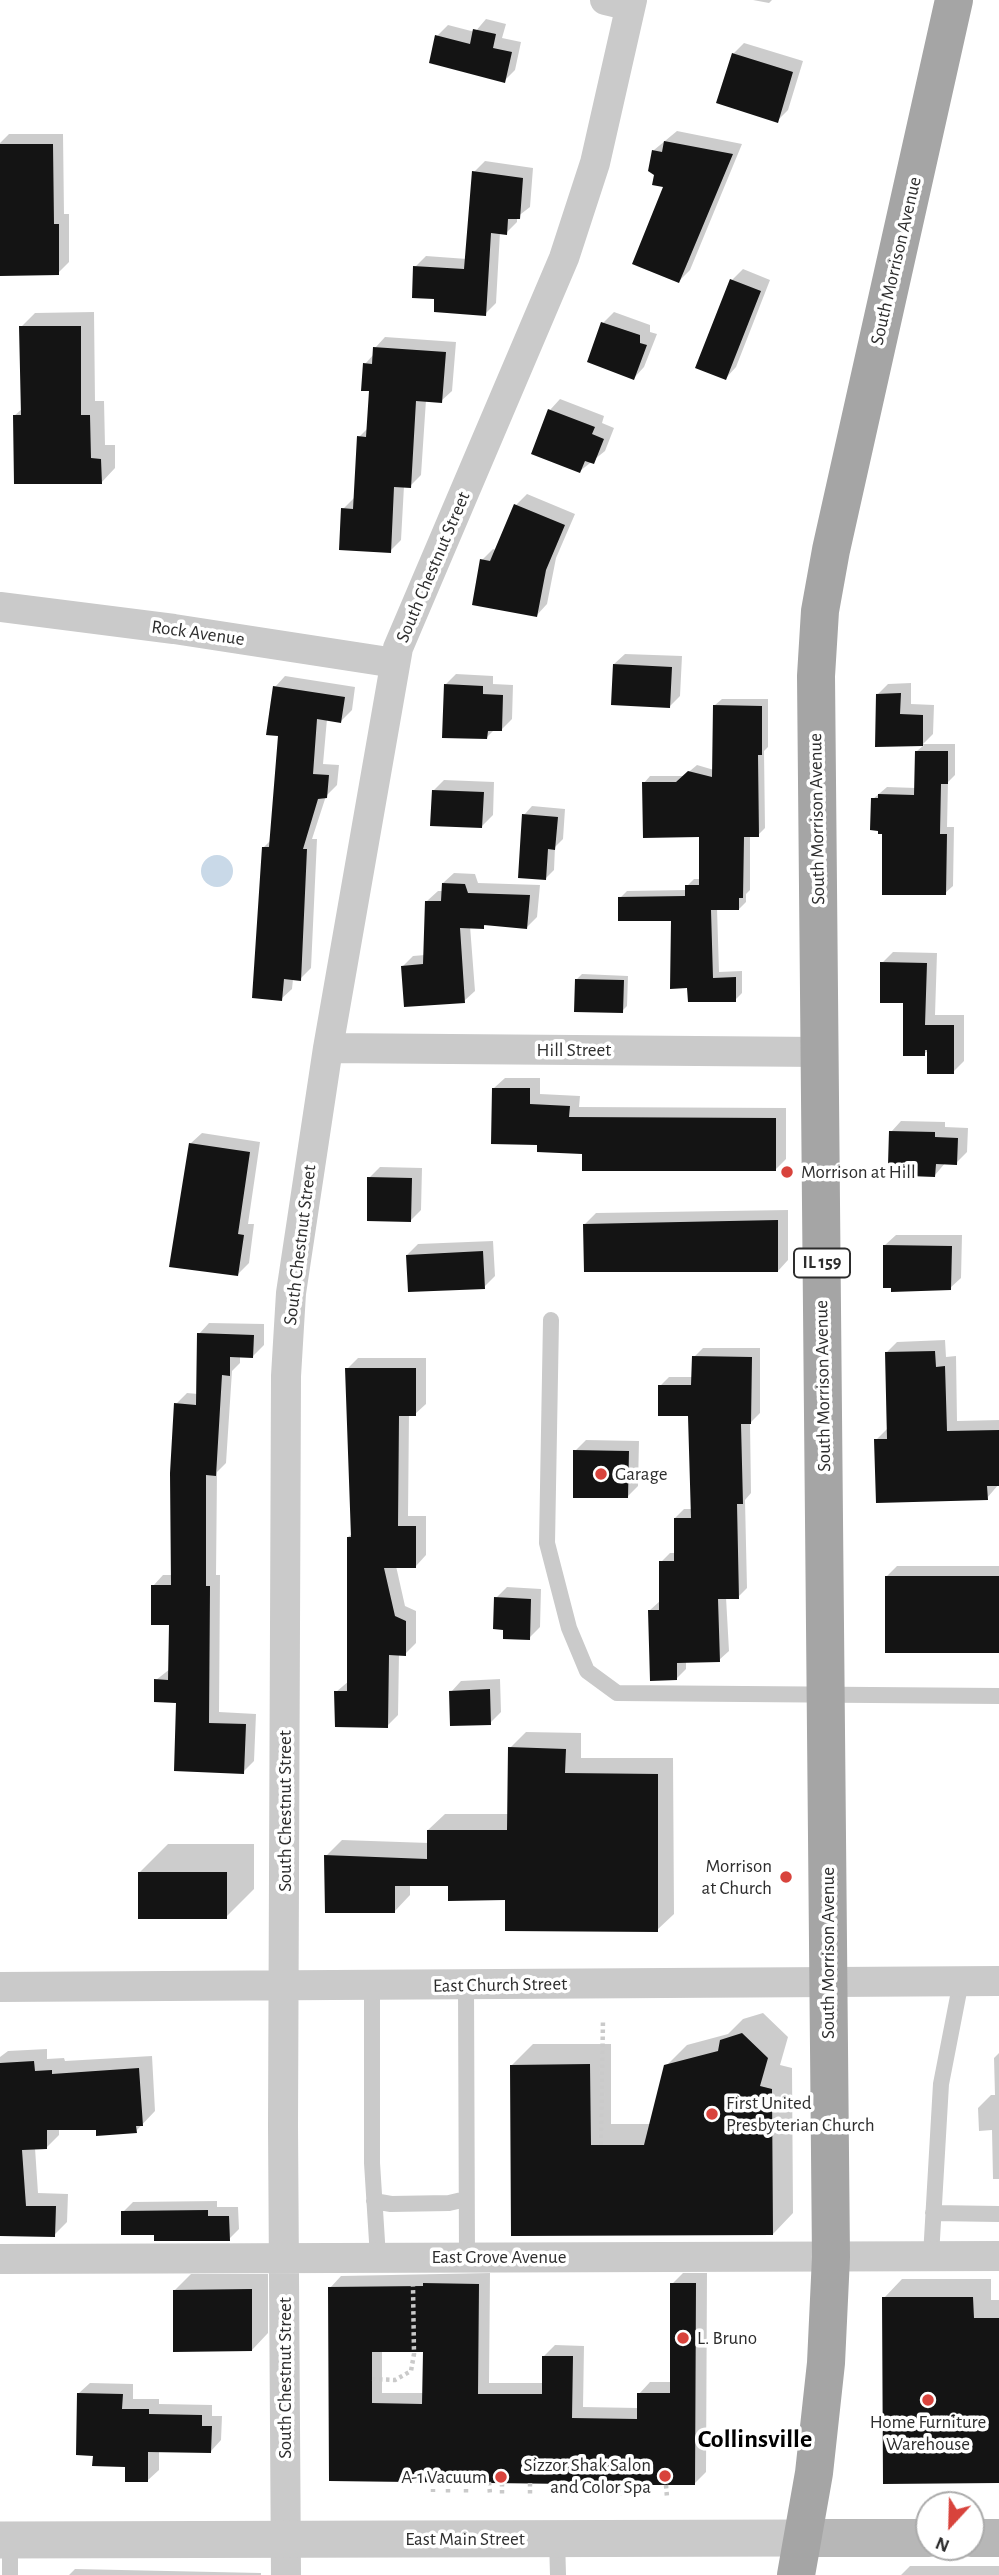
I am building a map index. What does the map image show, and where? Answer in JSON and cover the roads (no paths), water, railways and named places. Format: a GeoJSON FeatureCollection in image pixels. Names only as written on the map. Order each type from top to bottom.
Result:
{"type":"FeatureCollection","features":[{"type":"Feature","properties":{"kind":"main road","name":"South Morrison Avenue"},"geometry":{"type":"LineString","coordinates":[[796,2575],[814,2473],[826,2363],[831,2257],[816,676],[820,611],[831,550],[954,0]]}},
{"type":"Feature","properties":{"kind":"main road","name":"East Main Street"},"geometry":{"type":"LineString","coordinates":[[804,2538],[915,2538]]}},
{"type":"Feature","properties":{"kind":"street","name":"South Chestnut Street"},"geometry":{"type":"LineString","coordinates":[[286,2557],[286,1376],[291,1293],[328,1048],[395,663],[403,636],[564,258],[595,163],[622,2]]}},
{"type":"Feature","properties":{"kind":"street","name":"Rock Avenue"},"geometry":{"type":"LineString","coordinates":[[0,607],[174,629],[395,663]]}},
{"type":"Feature","properties":{"kind":"street","name":"Hill Street"},"geometry":{"type":"LineString","coordinates":[[328,1048],[820,1052]]}},
{"type":"Feature","properties":{"kind":"street","name":"East Church Street"},"geometry":{"type":"LineString","coordinates":[[0,1987],[999,1981]]}},
{"type":"Feature","properties":{"kind":"street","name":"East Grove Avenue"},"geometry":{"type":"LineString","coordinates":[[0,2259],[999,2256]]}},
{"type":"Feature","properties":{"kind":"street","name":"East Main Street"},"geometry":{"type":"LineString","coordinates":[[7,2552],[286,2557],[557,2539],[804,2538]]}},
{"type":"Feature","properties":{"kind":"lane"},"geometry":{"type":"LineString","coordinates":[[551,1320],[547,1543],[569,1628],[587,1671],[617,1693],[999,1696]]}},
{"type":"Feature","properties":{"kind":"lane"},"geometry":{"type":"LineString","coordinates":[[931,2256],[941,2084],[961,1981]]}},
{"type":"Feature","properties":{"kind":"lane"},"geometry":{"type":"LineString","coordinates":[[466,1985],[467,2257]]}},
{"type":"Feature","properties":{"kind":"lane"},"geometry":{"type":"LineString","coordinates":[[372,1986],[372,2163],[378,2257]]}},
{"type":"Feature","properties":{"kind":"lane"},"geometry":{"type":"LineString","coordinates":[[374,2201],[402,2204],[449,2203],[466,2199]]}},
{"type":"Feature","properties":{"kind":"lane"},"geometry":{"type":"LineString","coordinates":[[933,2213],[999,2214]]}},
{"type":"Feature","properties":{"kind":"lane"},"geometry":{"type":"LineString","coordinates":[[557,2539],[558,2575]]}},
{"type":"Feature","properties":{"kind":"water"},"geometry":{"type":"Polygon","coordinates":[[[217,855],[228,860],[233,871],[228,882],[217,887],[206,882],[201,871],[206,860],[217,855]]]}},
{"type":"Feature","properties":{"kind":"place","name":"Morrison at Hill"},"geometry":{"type":"Point","coordinates":[787,1172]}},
{"type":"Feature","properties":{"kind":"place","name":"Garage"},"geometry":{"type":"Point","coordinates":[601,1474]}},
{"type":"Feature","properties":{"kind":"place","name":"Morrison at Church"},"geometry":{"type":"Point","coordinates":[786,1877]}},
{"type":"Feature","properties":{"kind":"place","name":"First United Presbyterian Church"},"geometry":{"type":"Point","coordinates":[712,2114]}},
{"type":"Feature","properties":{"kind":"place","name":"L. Bruno"},"geometry":{"type":"Point","coordinates":[683,2338]}},
{"type":"Feature","properties":{"kind":"place","name":"Home Furniture Warehouse"},"geometry":{"type":"Point","coordinates":[928,2400]}},
{"type":"Feature","properties":{"kind":"place","name":"Sizzor Shak Salon and Color Spa"},"geometry":{"type":"Point","coordinates":[665,2476]}},
{"type":"Feature","properties":{"kind":"place","name":"A-1 Vacuum"},"geometry":{"type":"Point","coordinates":[501,2477]}},
{"type":"Feature","properties":{"kind":"district","name":"Collinsville"},"geometry":{"type":"Point","coordinates":[755,2439]}}]}
